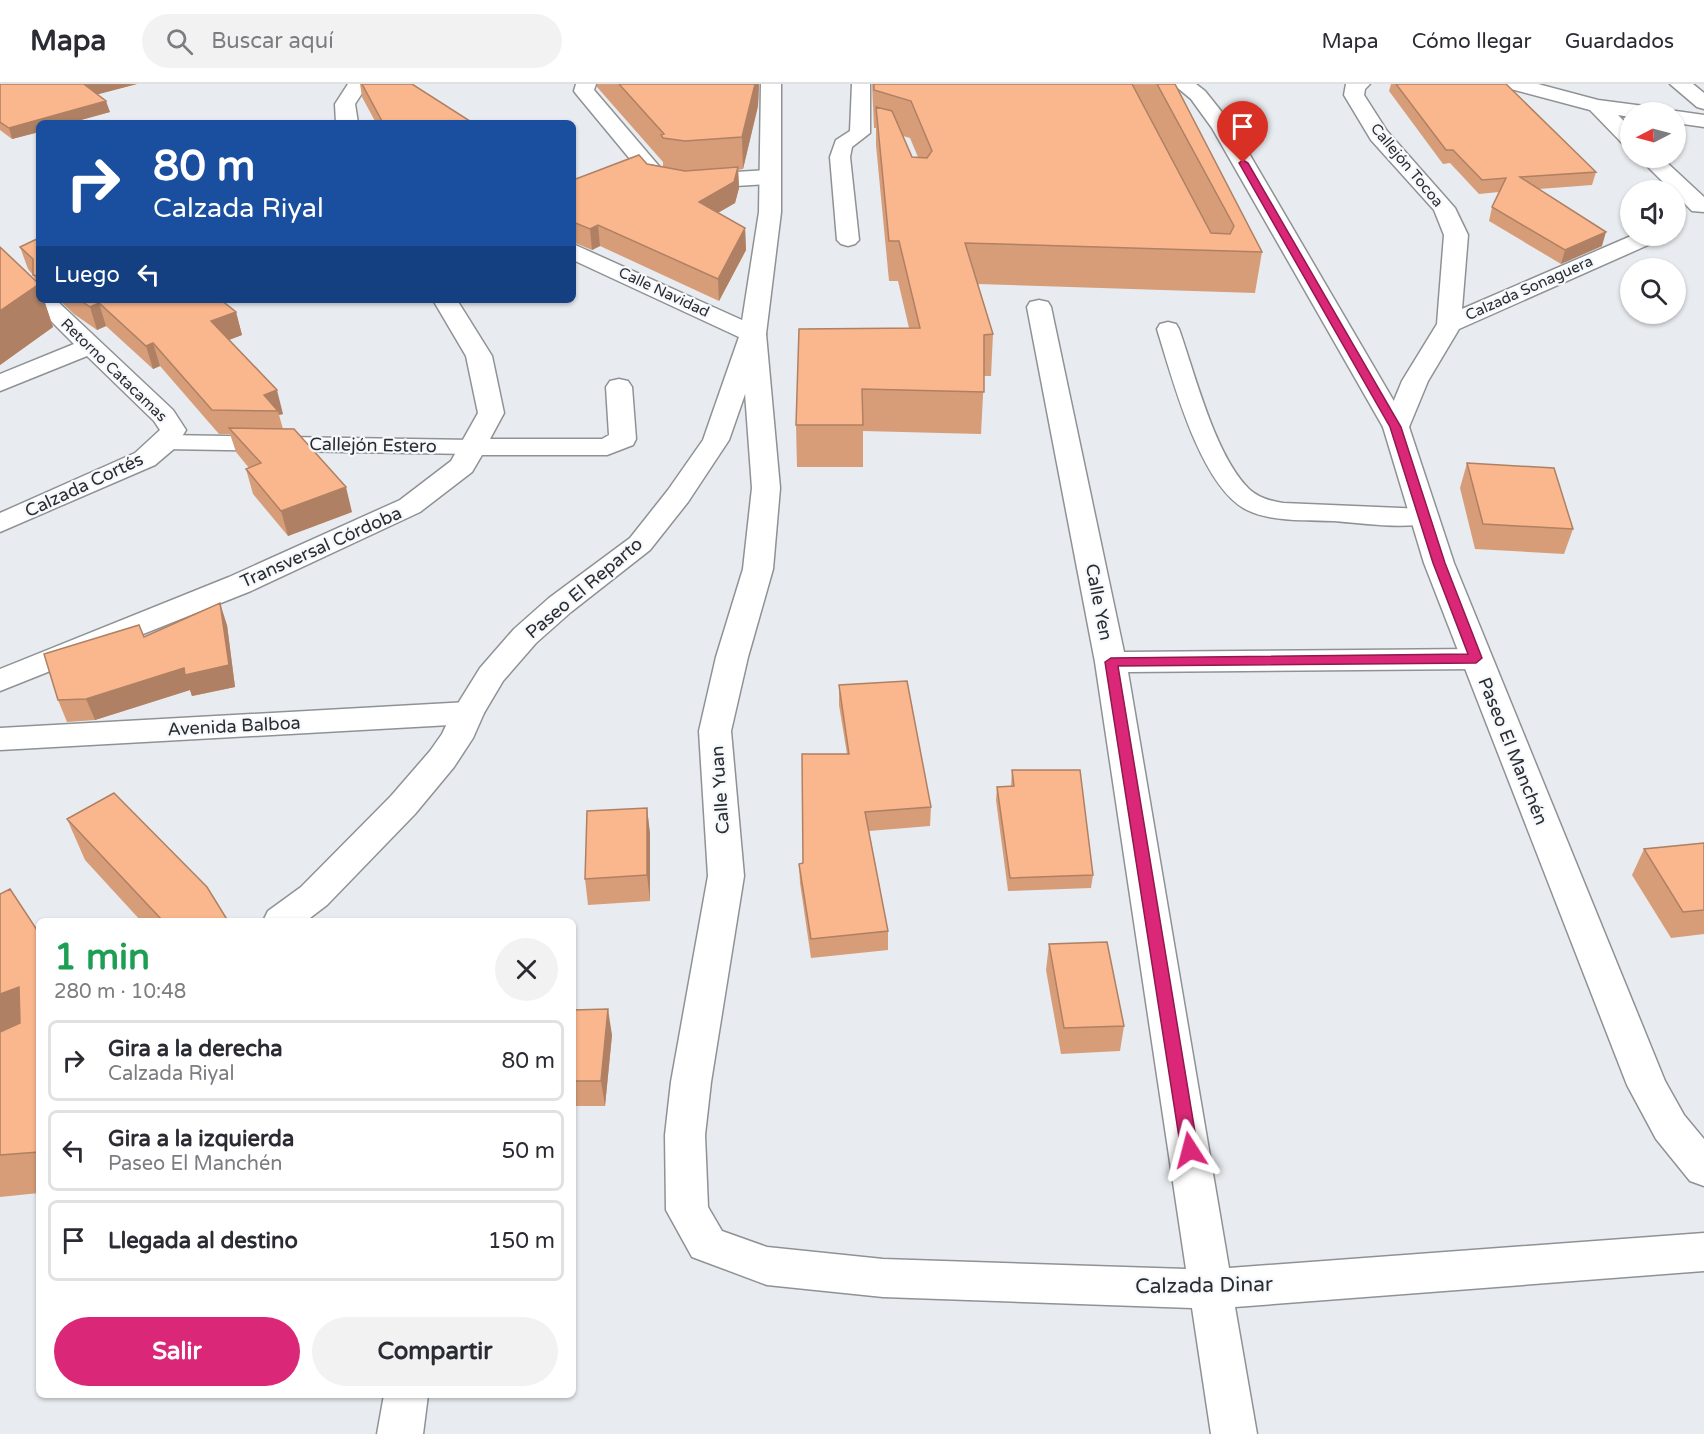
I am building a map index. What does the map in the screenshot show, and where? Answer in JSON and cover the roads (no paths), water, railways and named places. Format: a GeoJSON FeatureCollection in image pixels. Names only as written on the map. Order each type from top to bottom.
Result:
{"type":"FeatureCollection","features":[{"type":"Feature","properties":{"kind":"street"},"geometry":{"type":"LineString","coordinates":[[347,120],[345,104],[358,84]]}},
{"type":"Feature","properties":{"kind":"street"},"geometry":{"type":"LineString","coordinates":[[586,84],[584,90],[657,177],[687,182],[769,177]]}},
{"type":"Feature","properties":{"kind":"street","name":"Paseo El Reparto"},"geometry":{"type":"LineString","coordinates":[[285,918],[314,896],[403,805],[458,738],[468,713],[491,675],[525,636],[561,604],[640,544],[678,496],[716,440],[753,334],[770,212],[771,84]]}},
{"type":"Feature","properties":{"kind":"street","name":"Paseo El Manchén"},"geometry":{"type":"LineString","coordinates":[[1183,84],[1198,96],[1222,126],[1396,427],[1424,517],[1476,658],[1647,1085],[1670,1127],[1704,1169]]}},
{"type":"Feature","properties":{"kind":"street","name":"Callejón Tocoa"},"geometry":{"type":"LineString","coordinates":[[1360,84],[1355,86],[1354,95],[1379,135],[1444,208],[1456,235],[1449,324]]}},
{"type":"Feature","properties":{"kind":"street"},"geometry":{"type":"LineString","coordinates":[[1514,84],[1598,106],[1620,109]]}},
{"type":"Feature","properties":{"kind":"street"},"geometry":{"type":"LineString","coordinates":[[1680,84],[1704,103]]}},
{"type":"Feature","properties":{"kind":"street"},"geometry":{"type":"LineString","coordinates":[[1598,106],[1620,128]]}},
{"type":"Feature","properties":{"kind":"street"},"geometry":{"type":"LineString","coordinates":[[1686,118],[1704,121]]}},
{"type":"Feature","properties":{"kind":"street"},"geometry":{"type":"LineString","coordinates":[[1659,168],[1696,209]]}},
{"type":"Feature","properties":{"kind":"street","name":"Calzada Sonaguera"},"geometry":{"type":"LineString","coordinates":[[1396,427],[1416,381],[1449,324],[1626,246]]}},
{"type":"Feature","properties":{"kind":"street","name":"Calle Navidad"},"geometry":{"type":"LineString","coordinates":[[576,252],[753,334]]}},
{"type":"Feature","properties":{"kind":"street","name":"Retorno Catacamas"},"geometry":{"type":"LineString","coordinates":[[45,303],[164,416],[173,430],[165,442]]}},
{"type":"Feature","properties":{"kind":"street","name":"Transversal Córdoba"},"geometry":{"type":"LineString","coordinates":[[0,681],[240,584],[410,506],[462,466],[491,413],[479,356],[447,303]]}},
{"type":"Feature","properties":{"kind":"street","name":"Calle Yen"},"geometry":{"type":"LineString","coordinates":[[1039,307],[1111,662],[1234,1434]]}},
{"type":"Feature","properties":{"kind":"street","name":"Calle Yuan"},"geometry":{"type":"LineString","coordinates":[[707,1244],[687,1210],[685,1135],[691,1082],[726,876],[715,731],[732,657],[758,570],[766,488],[753,334]]}},
{"type":"Feature","properties":{"kind":"street"},"geometry":{"type":"LineString","coordinates":[[0,383],[90,346]]}},
{"type":"Feature","properties":{"kind":"street"},"geometry":{"type":"LineString","coordinates":[[472,447],[608,447],[616,444],[622,440],[619,387]]}},
{"type":"Feature","properties":{"kind":"street","name":"Calzada Cortés"},"geometry":{"type":"LineString","coordinates":[[0,523],[145,459],[165,442]]}},
{"type":"Feature","properties":{"kind":"street"},"geometry":{"type":"LineString","coordinates":[[1111,662],[1476,658]]}},
{"type":"Feature","properties":{"kind":"street","name":"Avenida Balboa"},"geometry":{"type":"LineString","coordinates":[[0,739],[468,713]]}},
{"type":"Feature","properties":{"kind":"street","name":"Calzada Dinar"},"geometry":{"type":"LineString","coordinates":[[707,1244],[767,1266],[883,1278],[1212,1289],[1704,1252]]}},
{"type":"Feature","properties":{"kind":"street"},"geometry":{"type":"LineString","coordinates":[[400,1434],[406,1398]]}},
{"type":"Feature","properties":{"kind":"lane"},"geometry":{"type":"LineString","coordinates":[[848,240],[840,157],[843,144],[870,135],[861,84]]}},
{"type":"Feature","properties":{"kind":"lane"},"geometry":{"type":"LineString","coordinates":[[1168,329],[1211,450],[1236,492],[1255,505],[1294,511],[1424,517]]}},
{"type":"Feature","properties":{"kind":"lane","name":"Callejón Estero"},"geometry":{"type":"LineString","coordinates":[[165,442],[472,447]]}}]}
